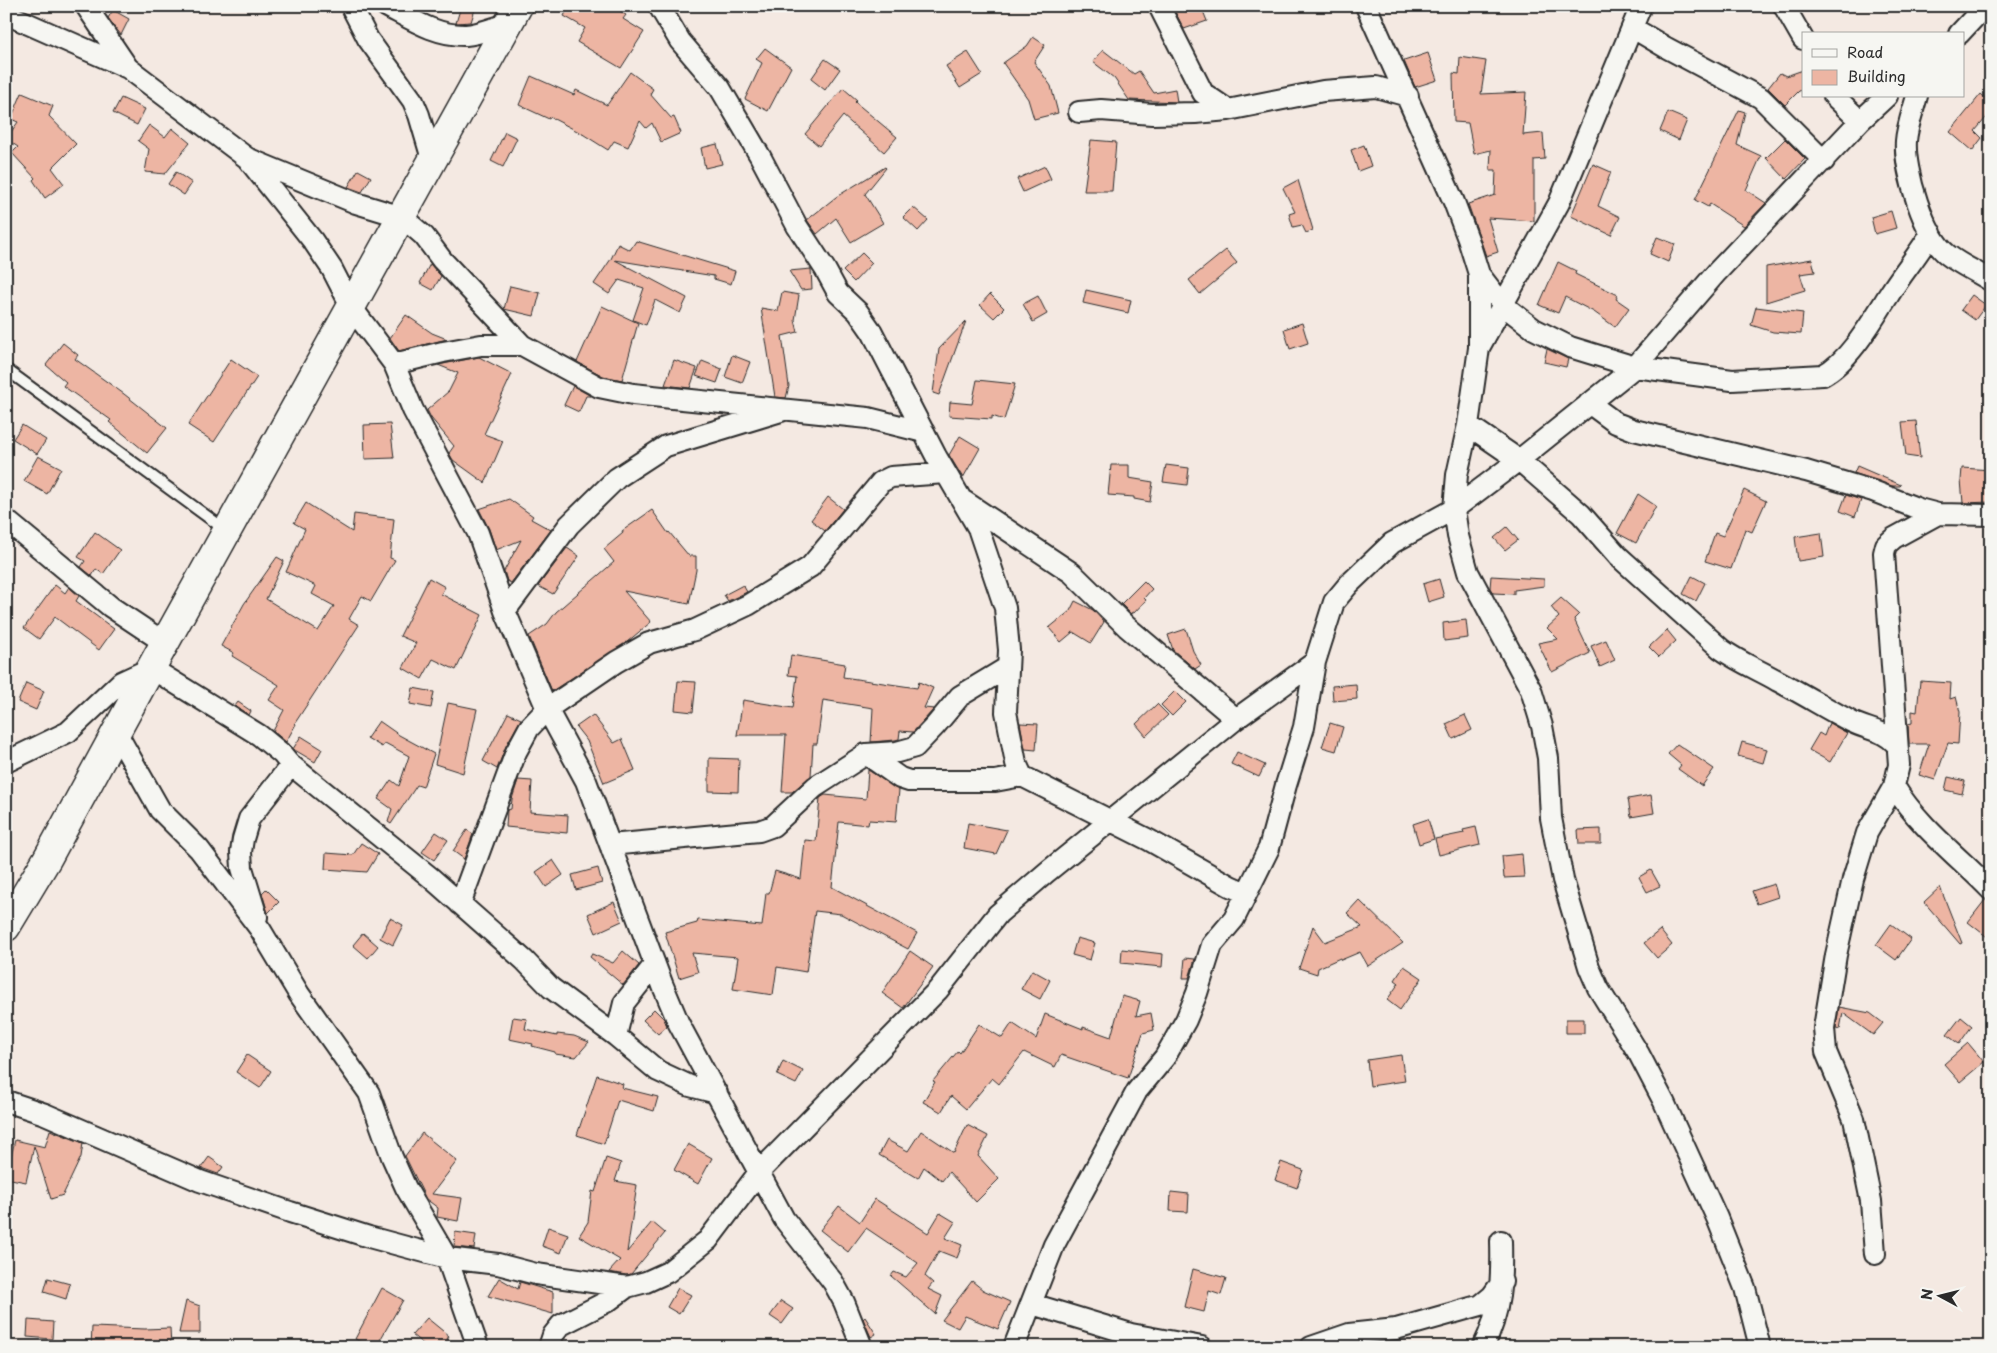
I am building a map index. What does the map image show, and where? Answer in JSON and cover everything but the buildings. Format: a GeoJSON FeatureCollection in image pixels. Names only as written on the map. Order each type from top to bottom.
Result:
{"type":"FeatureCollection","features":[{"type":"Feature","properties":{"kind":"main road"},"geometry":{"type":"LineString","coordinates":[[6,926],[47,859],[513,15]]}},
{"type":"Feature","properties":{"kind":"street"},"geometry":{"type":"LineString","coordinates":[[86,6],[128,68]]}},
{"type":"Feature","properties":{"kind":"street"},"geometry":{"type":"LineString","coordinates":[[351,6],[368,39],[413,101],[432,159]]}},
{"type":"Feature","properties":{"kind":"street"},"geometry":{"type":"LineString","coordinates":[[386,6],[415,23],[454,34],[468,35],[513,15]]}},
{"type":"Feature","properties":{"kind":"street"},"geometry":{"type":"LineString","coordinates":[[659,6],[680,41],[720,88],[760,156],[797,226],[838,292],[858,312],[872,332],[945,473],[978,528],[1005,608],[1008,667],[1006,712],[1016,763],[1022,776]]}},
{"type":"Feature","properties":{"kind":"street"},"geometry":{"type":"LineString","coordinates":[[1159,6],[1203,93],[1228,110]]}},
{"type":"Feature","properties":{"kind":"street"},"geometry":{"type":"LineString","coordinates":[[1366,6],[1454,202],[1468,239],[1478,274],[1479,348],[1468,425],[1456,475],[1454,509],[1458,536],[1468,572],[1531,690],[1542,726],[1548,758],[1551,818],[1563,880],[1589,966],[1598,988],[1639,1054],[1664,1102],[1717,1218],[1745,1288],[1760,1347]]}},
{"type":"Feature","properties":{"kind":"street"},"geometry":{"type":"LineString","coordinates":[[1479,348],[1559,203],[1641,6]]}},
{"type":"Feature","properties":{"kind":"street"},"geometry":{"type":"LineString","coordinates":[[1784,6],[1802,37]]}},
{"type":"Feature","properties":{"kind":"street"},"geometry":{"type":"LineString","coordinates":[[1961,32],[1985,6]]}},
{"type":"Feature","properties":{"kind":"street"},"geometry":{"type":"LineString","coordinates":[[6,14],[128,68],[247,158],[313,241],[332,269],[352,308],[394,364],[413,410],[478,533],[506,611],[547,709],[586,781],[655,964],[680,1024],[784,1219],[833,1282],[844,1302],[862,1347]]}},
{"type":"Feature","properties":{"kind":"street"},"geometry":{"type":"LineString","coordinates":[[1632,28],[1760,98],[1824,161]]}},
{"type":"Feature","properties":{"kind":"street"},"geometry":{"type":"LineString","coordinates":[[1376,87],[1390,59]]}},
{"type":"Feature","properties":{"kind":"street"},"geometry":{"type":"LineString","coordinates":[[1079,112],[1101,110],[1152,114],[1195,113],[1228,110],[1323,90],[1376,87],[1408,96]]}},
{"type":"Feature","properties":{"kind":"street"},"geometry":{"type":"LineString","coordinates":[[1195,113],[1203,93]]}},
{"type":"Feature","properties":{"kind":"street"},"geometry":{"type":"LineString","coordinates":[[1836,98],[1860,121]]}},
{"type":"Feature","properties":{"kind":"street"},"geometry":{"type":"LineString","coordinates":[[1014,1347],[1054,1245],[1137,1091],[1165,1057],[1186,1020],[1197,993],[1212,945],[1234,919],[1269,848],[1304,727],[1315,662],[1334,602],[1349,584],[1392,543],[1454,509],[1519,460],[1635,367],[1717,272],[1860,121],[1885,98]]}},
{"type":"Feature","properties":{"kind":"street"},"geometry":{"type":"LineString","coordinates":[[1916,98],[1906,140],[1906,162],[1913,191],[1931,232],[1947,254],[1991,281]]}},
{"type":"Feature","properties":{"kind":"street"},"geometry":{"type":"LineString","coordinates":[[247,158],[356,203],[402,217],[424,236],[442,260],[522,345],[599,387],[633,394],[791,408],[868,418],[924,432]]}},
{"type":"Feature","properties":{"kind":"street"},"geometry":{"type":"LineString","coordinates":[[1478,274],[1503,305],[1534,329],[1570,347],[1635,367],[1732,380],[1823,375],[1829,372],[1857,343],[1931,232]]}},
{"type":"Feature","properties":{"kind":"street"},"geometry":{"type":"LineString","coordinates":[[394,364],[443,352],[481,346],[522,345]]}},
{"type":"Feature","properties":{"kind":"street"},"geometry":{"type":"LineString","coordinates":[[1589,403],[1616,423],[1634,430],[1806,471],[1873,491],[1919,509],[1938,514],[1991,515]]}},
{"type":"Feature","properties":{"kind":"street"},"geometry":{"type":"LineString","coordinates":[[506,611],[569,525],[617,478],[666,446],[791,408]]}},
{"type":"Feature","properties":{"kind":"street"},"geometry":{"type":"LineString","coordinates":[[1468,425],[1519,460],[1581,514],[1618,556],[1721,649],[1737,660],[1854,723],[1882,732],[1896,744]]}},
{"type":"Feature","properties":{"kind":"street"},"geometry":{"type":"LineString","coordinates":[[460,904],[516,752],[529,728],[547,709],[616,662],[649,643],[695,630],[748,605],[810,567],[881,482],[891,477],[945,473]]}},
{"type":"Feature","properties":{"kind":"street"},"geometry":{"type":"LineString","coordinates":[[960,498],[1072,573],[1127,627],[1236,719]]}},
{"type":"Feature","properties":{"kind":"street"},"geometry":{"type":"LineString","coordinates":[[1875,1254],[1871,1201],[1854,1119],[1826,1052],[1824,1028],[1836,955],[1853,879],[1867,833],[1894,786],[1899,765],[1896,744],[1892,654],[1884,553],[1886,545],[1894,538],[1938,514]]}},
{"type":"Feature","properties":{"kind":"street"},"geometry":{"type":"LineString","coordinates":[[6,520],[111,607],[165,643]]}},
{"type":"Feature","properties":{"kind":"street"},"geometry":{"type":"LineString","coordinates":[[548,1347],[553,1335],[561,1325],[608,1302],[627,1287],[668,1272],[708,1240],[760,1171],[938,990],[998,914],[1236,719],[1315,662]]}},
{"type":"Feature","properties":{"kind":"street"},"geometry":{"type":"LineString","coordinates":[[610,845],[759,831],[773,826],[782,820],[814,787],[866,754],[897,752],[915,747],[960,696],[1008,667]]}},
{"type":"Feature","properties":{"kind":"street"},"geometry":{"type":"LineString","coordinates":[[6,762],[68,732],[121,682],[151,668],[259,735],[282,754],[291,765],[460,904],[524,960],[551,988],[616,1036],[658,1071],[690,1086],[718,1093]]}},
{"type":"Feature","properties":{"kind":"street"},"geometry":{"type":"LineString","coordinates":[[116,732],[160,810],[199,849],[260,929],[299,994],[368,1093],[406,1188],[447,1258],[478,1347]]}},
{"type":"Feature","properties":{"kind":"street"},"geometry":{"type":"LineString","coordinates":[[866,754],[900,778],[909,781],[987,782],[1022,776],[1112,821],[1246,893]]}},
{"type":"Feature","properties":{"kind":"street"},"geometry":{"type":"LineString","coordinates":[[260,929],[242,868],[241,852],[243,839],[249,819],[291,765]]}},
{"type":"Feature","properties":{"kind":"street"},"geometry":{"type":"LineString","coordinates":[[1894,786],[1904,802],[1923,825],[1962,860],[1991,890]]}},
{"type":"Feature","properties":{"kind":"street"},"geometry":{"type":"LineString","coordinates":[[616,1036],[624,1003],[655,964]]}},
{"type":"Feature","properties":{"kind":"street"},"geometry":{"type":"LineString","coordinates":[[589,1016],[624,1003]]}},
{"type":"Feature","properties":{"kind":"street"},"geometry":{"type":"LineString","coordinates":[[6,1100],[55,1118],[200,1181],[290,1212],[447,1258],[498,1264],[536,1274],[627,1287]]}},
{"type":"Feature","properties":{"kind":"street"},"geometry":{"type":"LineString","coordinates":[[1483,1347],[1496,1314],[1502,1282],[1501,1241]]}},
{"type":"Feature","properties":{"kind":"street"},"geometry":{"type":"LineString","coordinates":[[1311,1347],[1349,1334],[1396,1329],[1481,1305],[1492,1296],[1502,1282]]}},
{"type":"Feature","properties":{"kind":"street"},"geometry":{"type":"LineString","coordinates":[[1032,1304],[1131,1334],[1202,1347]]}},
{"type":"Feature","properties":{"kind":"lane"},"geometry":{"type":"LineString","coordinates":[[7,370],[228,531]]}}]}
